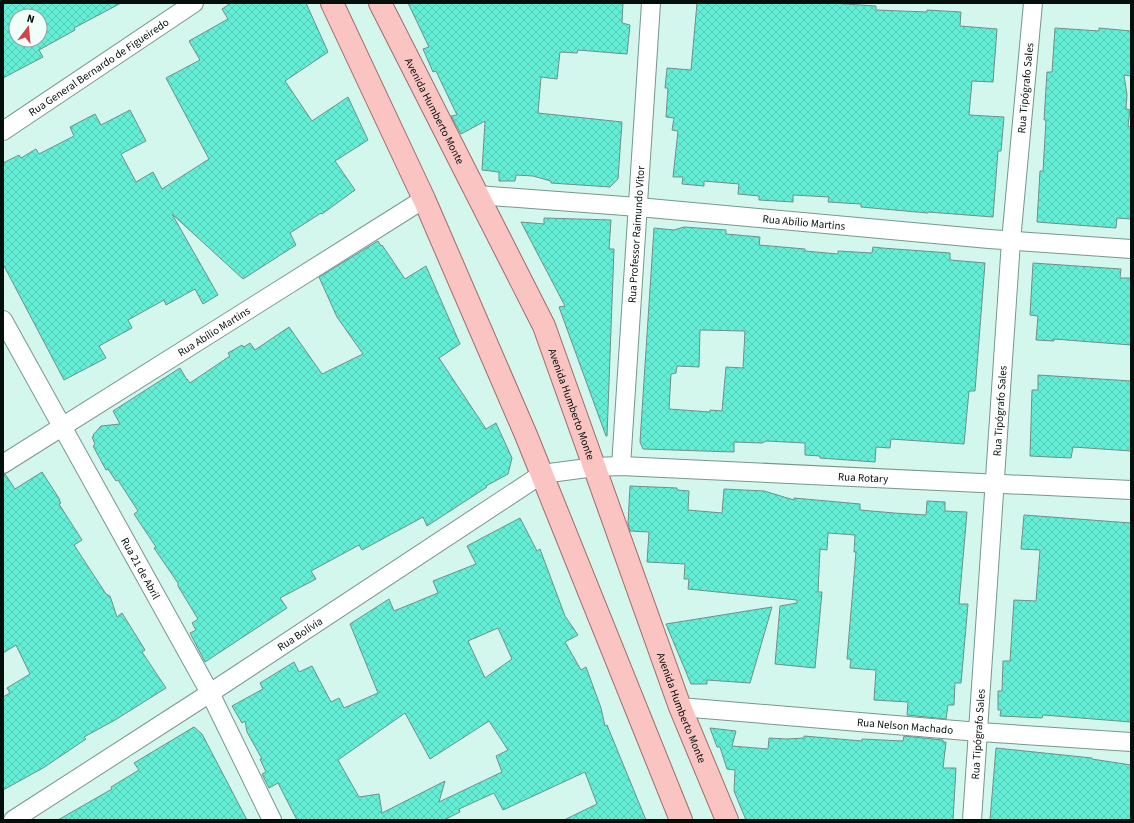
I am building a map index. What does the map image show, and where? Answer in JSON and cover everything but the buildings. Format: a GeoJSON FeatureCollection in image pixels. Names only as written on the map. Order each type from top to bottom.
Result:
{"type":"FeatureCollection","features":[{"type":"Feature","properties":{"kind":"main road"},"geometry":{"type":"LineString","coordinates":[[332,3],[424,199],[542,474],[681,820]]}},
{"type":"Feature","properties":{"kind":"main road","name":"Avenida Humberto Monte"},"geometry":{"type":"LineString","coordinates":[[380,3],[544,326],[680,707],[727,820]]}},
{"type":"Feature","properties":{"kind":"street","name":"Rua General Bernardo de Figueiredo"},"geometry":{"type":"LineString","coordinates":[[3,131],[194,3]]}},
{"type":"Feature","properties":{"kind":"street","name":"Rua Professor Raimundo Vitor"},"geometry":{"type":"LineString","coordinates":[[621,466],[651,3]]}},
{"type":"Feature","properties":{"kind":"street","name":"Rua Tipógrafo Sales"},"geometry":{"type":"LineString","coordinates":[[972,820],[996,484],[1011,241],[1033,3]]}},
{"type":"Feature","properties":{"kind":"street","name":"Rua Abílio Martins"},"geometry":{"type":"LineString","coordinates":[[477,195],[638,207],[1011,241],[1131,249]]}},
{"type":"Feature","properties":{"kind":"street","name":"Rua Abílio Martins"},"geometry":{"type":"LineString","coordinates":[[3,464],[424,199]]}},
{"type":"Feature","properties":{"kind":"street","name":"Rua 21 de Abril"},"geometry":{"type":"LineString","coordinates":[[3,320],[210,693],[272,820]]}},
{"type":"Feature","properties":{"kind":"street","name":"Rua Rotary"},"geometry":{"type":"LineString","coordinates":[[595,467],[621,466],[1131,490]]}},
{"type":"Feature","properties":{"kind":"street","name":"Rua Bolívia"},"geometry":{"type":"LineString","coordinates":[[12,820],[210,693],[542,474],[595,467]]}},
{"type":"Feature","properties":{"kind":"street","name":"Rua Nelson Machado"},"geometry":{"type":"LineString","coordinates":[[680,707],[979,732],[1131,742]]}}]}
